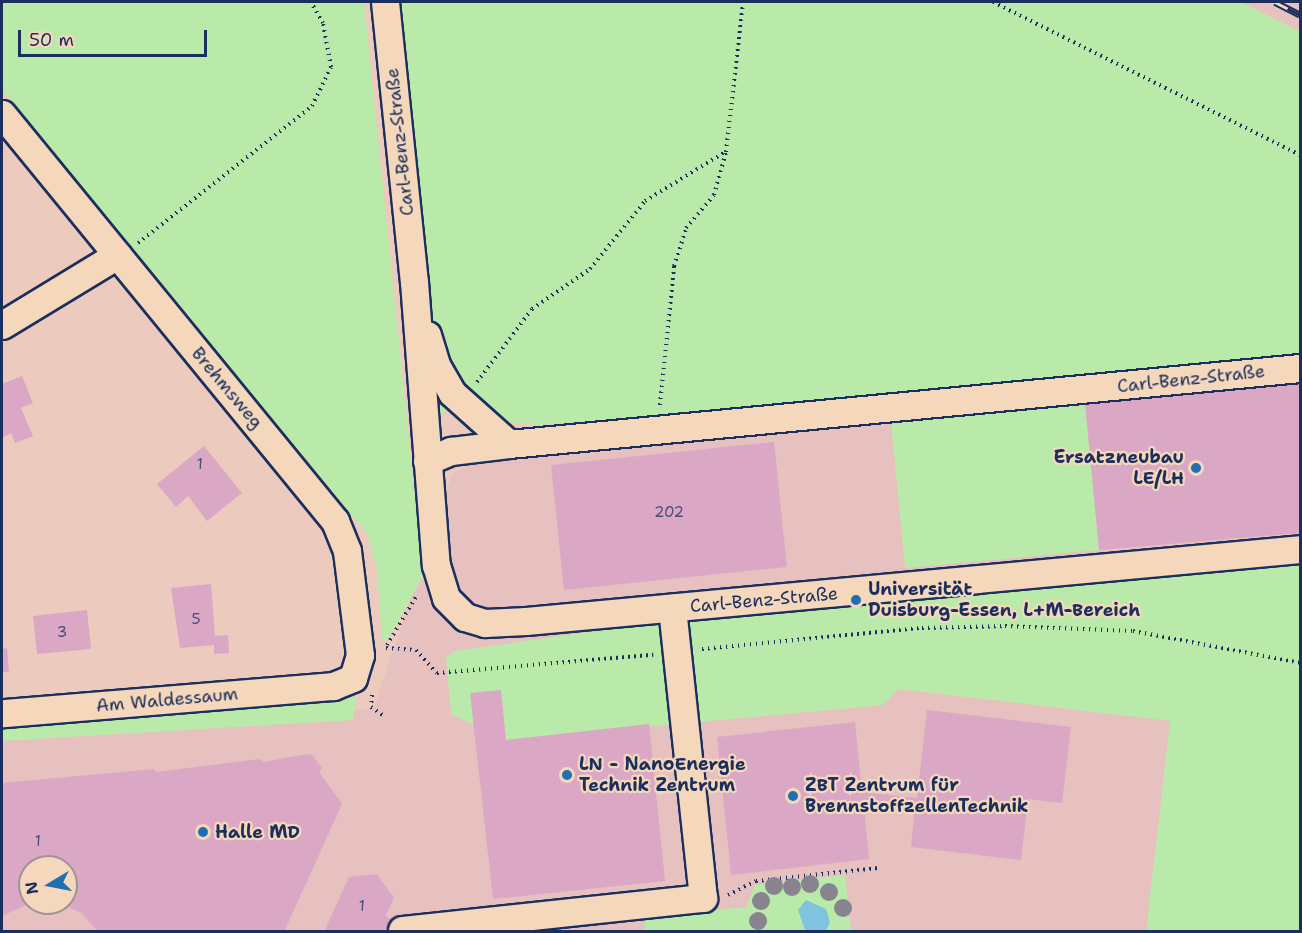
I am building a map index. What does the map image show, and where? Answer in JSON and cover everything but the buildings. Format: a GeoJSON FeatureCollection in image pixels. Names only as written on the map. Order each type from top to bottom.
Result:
{"type":"FeatureCollection","features":[{"type":"Feature","properties":{"kind":"street","name":"Carl-Benz-Straße"},"geometry":{"type":"LineString","coordinates":[[385,2],[414,282],[436,565],[442,588],[453,608],[485,623],[672,608],[1300,549]]}},
{"type":"Feature","properties":{"kind":"street","name":"Brehmsweg"},"geometry":{"type":"LineString","coordinates":[[2,114],[335,521],[347,551],[371,652],[353,678],[333,686]]}},
{"type":"Feature","properties":{"kind":"street"},"geometry":{"type":"LineString","coordinates":[[2,325],[117,255]]}},
{"type":"Feature","properties":{"kind":"street","name":"Carl-Benz-Straße"},"geometry":{"type":"LineString","coordinates":[[414,282],[436,365],[461,404],[509,444]]}},
{"type":"Feature","properties":{"kind":"street","name":"Carl-Benz-Straße"},"geometry":{"type":"LineString","coordinates":[[427,461],[451,452],[509,444],[1300,368]]}},
{"type":"Feature","properties":{"kind":"street"},"geometry":{"type":"LineString","coordinates":[[402,930],[703,898],[672,608]]}},
{"type":"Feature","properties":{"kind":"street","name":"Am Waldessaum"},"geometry":{"type":"LineString","coordinates":[[2,713],[333,686]]}},
{"type":"Feature","properties":{"kind":"path"},"geometry":{"type":"LineString","coordinates":[[117,255],[135,246],[312,106],[331,67],[323,23],[310,2]]}},
{"type":"Feature","properties":{"kind":"path"},"geometry":{"type":"LineString","coordinates":[[658,430],[674,266],[687,228],[714,195],[726,152],[743,2]]}},
{"type":"Feature","properties":{"kind":"path"},"geometry":{"type":"LineString","coordinates":[[993,2],[1300,155]]}},
{"type":"Feature","properties":{"kind":"path"},"geometry":{"type":"LineString","coordinates":[[461,404],[532,309],[590,269],[645,201],[726,152]]}},
{"type":"Feature","properties":{"kind":"path"},"geometry":{"type":"LineString","coordinates":[[371,652],[387,645],[436,565]]}},
{"type":"Feature","properties":{"kind":"path"},"geometry":{"type":"LineString","coordinates":[[371,652],[387,645],[416,650],[437,673],[922,628],[1005,626],[1133,631],[1300,663]]}},
{"type":"Feature","properties":{"kind":"path"},"geometry":{"type":"LineString","coordinates":[[372,689],[371,707],[384,716]]}},
{"type":"Feature","properties":{"kind":"path"},"geometry":{"type":"LineString","coordinates":[[703,898],[734,894],[756,881],[879,868]]}},
{"type":"Feature","properties":{"kind":"shaded area"},"geometry":{"type":"Polygon","coordinates":[[[1241,2],[1300,2],[1300,32],[1299,31],[1241,2]]]}},
{"type":"Feature","properties":{"kind":"shaded area","name":"Universität Duisburg-Essen, L+M-Bereich"},"geometry":{"type":"Polygon","coordinates":[[[1300,358],[1300,931],[2,932],[2,741],[374,708],[452,474],[543,425],[1300,358]]]}},
{"type":"Feature","properties":{"kind":"green space"},"geometry":{"type":"Polygon","coordinates":[[[2,2],[364,2],[423,576],[389,638],[382,641],[377,570],[367,534],[2,89],[2,2]]]}},
{"type":"Feature","properties":{"kind":"green space"},"geometry":{"type":"Polygon","coordinates":[[[399,2],[1241,2],[1300,32],[1300,358],[543,425],[505,422],[466,393],[445,360],[432,322],[399,2]]]}},
{"type":"Feature","properties":{"kind":"green space"},"geometry":{"type":"Polygon","coordinates":[[[433,386],[447,407],[441,417],[441,441],[435,443],[433,386]]]}},
{"type":"Feature","properties":{"kind":"green space"},"geometry":{"type":"Polygon","coordinates":[[[1085,403],[1099,550],[905,568],[891,421],[1085,403]]]}},
{"type":"Feature","properties":{"kind":"green space"},"geometry":{"type":"Polygon","coordinates":[[[1300,565],[1300,931],[1146,931],[1170,721],[899,689],[883,705],[506,740],[451,714],[446,657],[455,651],[701,616],[1300,565]]]}},
{"type":"Feature","properties":{"kind":"green space"},"geometry":{"type":"Polygon","coordinates":[[[357,691],[353,720],[2,741],[2,725],[357,691]]]}},
{"type":"Feature","properties":{"kind":"green space"},"geometry":{"type":"Polygon","coordinates":[[[845,875],[851,931],[645,931],[644,917],[746,907],[755,885],[845,875]]]}},
{"type":"Feature","properties":{"kind":"water"},"geometry":{"type":"Polygon","coordinates":[[[806,900],[826,909],[830,922],[826,931],[805,930],[798,910],[806,900]]]}},
{"type":"Feature","properties":{"kind":"railway"},"geometry":{"type":"LineString","coordinates":[[1275,2],[1300,15]]}},
{"type":"Feature","properties":{"kind":"place","name":"Ersatzneubau LE/LH"},"geometry":{"type":"Point","coordinates":[1196,468]}},
{"type":"Feature","properties":{"kind":"place","name":"Universität Duisburg-Essen, L+M-Bereich"},"geometry":{"type":"Point","coordinates":[856,600]}},
{"type":"Feature","properties":{"kind":"place","name":"LN - NanoEnergie Technik Zentrum"},"geometry":{"type":"Point","coordinates":[567,775]}},
{"type":"Feature","properties":{"kind":"place","name":"ZBT Zentrum für BrennstoffzellenTechnik"},"geometry":{"type":"Point","coordinates":[793,796]}},
{"type":"Feature","properties":{"kind":"place","name":"Halle MD"},"geometry":{"type":"Point","coordinates":[203,832]}}]}
